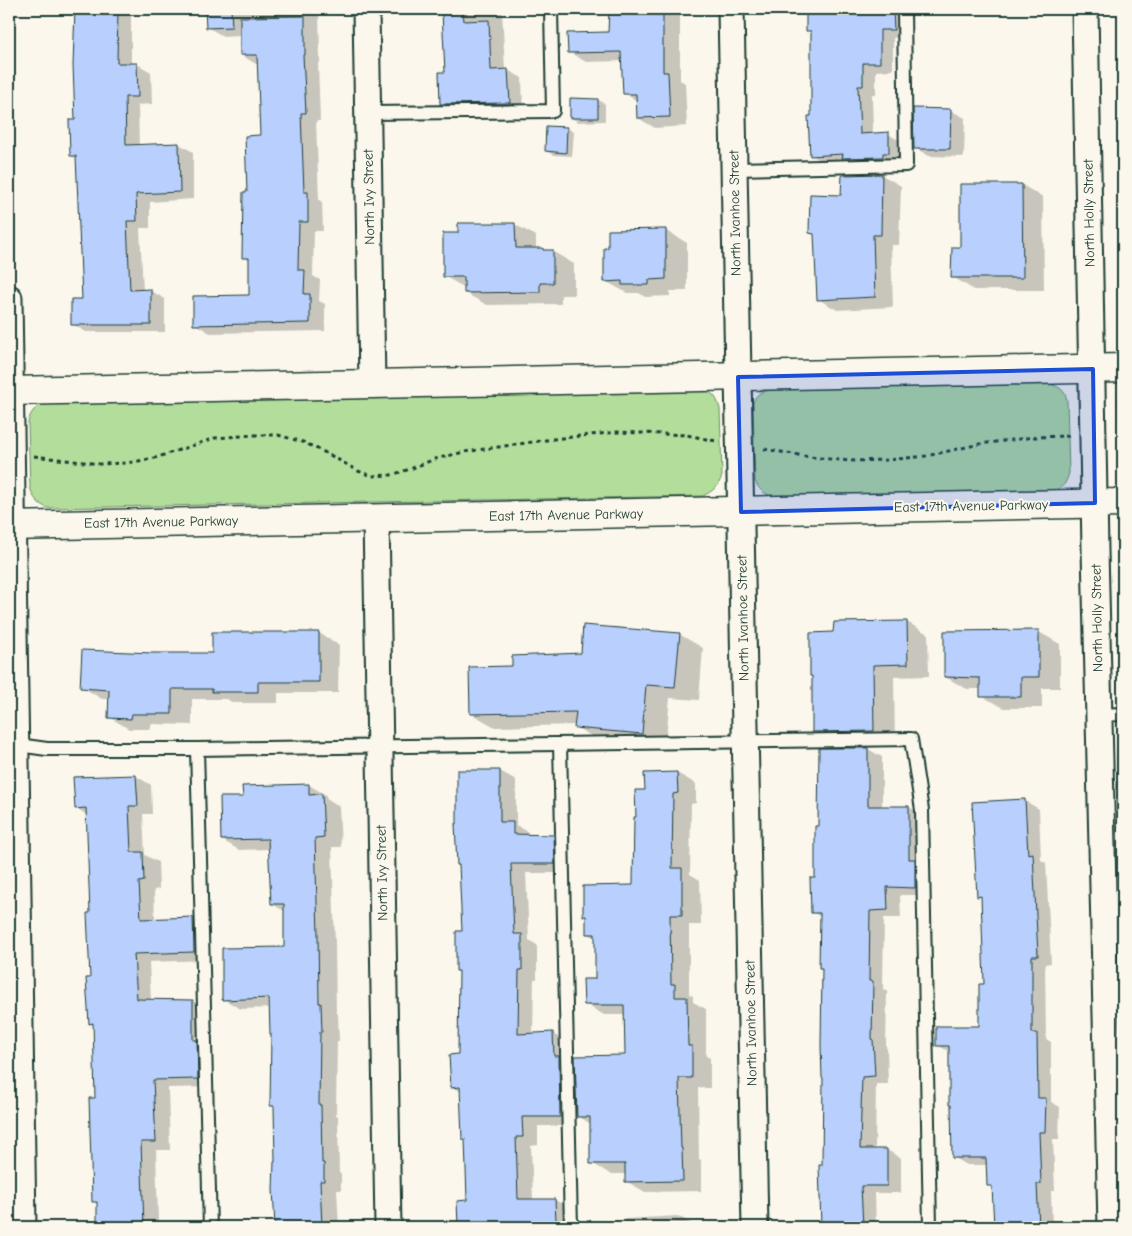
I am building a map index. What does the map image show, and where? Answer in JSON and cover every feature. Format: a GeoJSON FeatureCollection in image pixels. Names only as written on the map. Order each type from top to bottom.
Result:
{"type":"FeatureCollection","features":[{"type":"Feature","properties":{"kind":"main road"},"geometry":{"type":"LineString","coordinates":[[10,391],[1123,368]]}},
{"type":"Feature","properties":{"kind":"main road","name":"East 17th Avenue Parkway"},"geometry":{"type":"LineString","coordinates":[[11,526],[1123,503]]}},
{"type":"Feature","properties":{"kind":"street","name":"North Ivy Street"},"geometry":{"type":"LineString","coordinates":[[366,9],[372,384]]}},
{"type":"Feature","properties":{"kind":"street","name":"North Ivanhoe Street"},"geometry":{"type":"LineString","coordinates":[[731,9],[744,740],[756,1227]]}},
{"type":"Feature","properties":{"kind":"street","name":"North Holly Street"},"geometry":{"type":"LineString","coordinates":[[1085,9],[1111,1227]]}},
{"type":"Feature","properties":{"kind":"street"},"geometry":{"type":"LineString","coordinates":[[9,298],[12,454],[12,745],[23,1227]]}},
{"type":"Feature","properties":{"kind":"street","name":"North Ivy Street"},"geometry":{"type":"LineString","coordinates":[[376,518],[388,1227]]}},
{"type":"Feature","properties":{"kind":"lane"},"geometry":{"type":"LineString","coordinates":[[368,113],[553,111],[552,9]]}},
{"type":"Feature","properties":{"kind":"lane"},"geometry":{"type":"LineString","coordinates":[[734,169],[906,166],[904,9]]}},
{"type":"Feature","properties":{"kind":"lane"},"geometry":{"type":"LineString","coordinates":[[1099,715],[1123,714]]}},
{"type":"Feature","properties":{"kind":"lane"},"geometry":{"type":"LineString","coordinates":[[12,745],[47,749],[197,749],[911,739],[922,810],[930,1227]]}},
{"type":"Feature","properties":{"kind":"lane"},"geometry":{"type":"LineString","coordinates":[[560,744],[571,1227]]}},
{"type":"Feature","properties":{"kind":"lane"},"geometry":{"type":"LineString","coordinates":[[197,749],[210,1227]]}},
{"type":"Feature","properties":{"kind":"path"},"geometry":{"type":"LineString","coordinates":[[12,454],[99,464],[127,463],[155,458],[215,438],[278,435],[303,442],[358,471],[372,476],[392,475],[435,459],[464,452],[618,432],[687,436],[810,457],[850,461],[926,456],[980,444],[1034,438],[1093,436]]}},
{"type":"Feature","properties":{"kind":"highlighted area"},"geometry":{"type":"Polygon","coordinates":[[[1093,369],[1095,503],[741,512],[738,377],[1093,369]]]}},
{"type":"Feature","properties":{"kind":"green space"},"geometry":{"type":"Polygon","coordinates":[[[1049,384],[1061,389],[1067,400],[1069,473],[1064,484],[1054,491],[772,496],[761,490],[755,481],[753,403],[762,392],[772,390],[1049,384]]]}},
{"type":"Feature","properties":{"kind":"green space"},"geometry":{"type":"Polygon","coordinates":[[[1123,388],[1123,479],[1120,472],[1118,400],[1120,391],[1123,388]]]}},
{"type":"Feature","properties":{"kind":"green space"},"geometry":{"type":"Polygon","coordinates":[[[701,389],[714,396],[720,409],[722,476],[715,488],[703,496],[47,508],[36,500],[30,487],[28,423],[33,411],[43,404],[701,389]]]}},
{"type":"Feature","properties":{"kind":"building"},"geometry":{"type":"Polygon","coordinates":[[[75,9],[118,9],[117,63],[137,63],[138,97],[125,97],[126,145],[179,143],[180,192],[136,194],[137,221],[127,221],[130,290],[151,289],[151,325],[71,325],[71,299],[82,299],[76,156],[70,156],[69,120],[75,120],[73,65],[75,9]]]}},
{"type":"Feature","properties":{"kind":"building"},"geometry":{"type":"Polygon","coordinates":[[[205,9],[231,9],[232,27],[206,28],[205,9]]]}},
{"type":"Feature","properties":{"kind":"building"},"geometry":{"type":"Polygon","coordinates":[[[609,9],[663,9],[663,72],[668,72],[670,117],[637,118],[636,94],[623,94],[621,52],[568,53],[567,33],[608,32],[609,9]]]}},
{"type":"Feature","properties":{"kind":"building"},"geometry":{"type":"Polygon","coordinates":[[[806,9],[893,9],[894,30],[880,30],[880,63],[863,63],[863,86],[858,86],[860,134],[889,132],[889,153],[883,153],[883,157],[842,158],[843,154],[810,156],[808,116],[811,116],[811,31],[806,31],[806,9]]]}},
{"type":"Feature","properties":{"kind":"building"},"geometry":{"type":"Polygon","coordinates":[[[463,11],[464,21],[489,20],[491,70],[508,69],[510,103],[440,104],[439,72],[445,72],[442,12],[463,11]]]}},
{"type":"Feature","properties":{"kind":"building"},"geometry":{"type":"Polygon","coordinates":[[[305,16],[305,55],[303,55],[306,113],[301,113],[304,192],[308,192],[308,222],[299,222],[298,270],[305,270],[304,294],[310,294],[310,323],[193,325],[193,296],[249,295],[249,258],[242,258],[243,192],[247,192],[245,136],[260,135],[257,55],[240,55],[240,17],[305,16]]]}},
{"type":"Feature","properties":{"kind":"building"},"geometry":{"type":"Polygon","coordinates":[[[570,98],[598,99],[598,118],[570,118],[570,98]]]}},
{"type":"Feature","properties":{"kind":"building"},"geometry":{"type":"Polygon","coordinates":[[[913,108],[951,109],[950,149],[914,149],[913,108]]]}},
{"type":"Feature","properties":{"kind":"building"},"geometry":{"type":"Polygon","coordinates":[[[546,126],[567,127],[566,153],[545,151],[546,126]]]}},
{"type":"Feature","properties":{"kind":"building"},"geometry":{"type":"Polygon","coordinates":[[[882,174],[881,235],[873,235],[875,297],[817,300],[814,234],[809,233],[810,194],[841,195],[842,175],[882,174]]]}},
{"type":"Feature","properties":{"kind":"building"},"geometry":{"type":"Polygon","coordinates":[[[960,184],[1022,184],[1023,278],[951,278],[952,247],[960,247],[960,184]]]}},
{"type":"Feature","properties":{"kind":"building"},"geometry":{"type":"Polygon","coordinates":[[[458,223],[515,223],[516,248],[553,250],[553,283],[540,283],[540,292],[464,293],[464,277],[443,277],[443,233],[458,233],[458,223]]]}},
{"type":"Feature","properties":{"kind":"building"},"geometry":{"type":"Polygon","coordinates":[[[666,229],[666,279],[649,280],[649,285],[622,285],[622,281],[604,282],[604,248],[608,248],[608,230],[666,229]]]}},
{"type":"Feature","properties":{"kind":"building"},"geometry":{"type":"Polygon","coordinates":[[[907,621],[908,664],[873,665],[874,731],[812,732],[810,633],[833,632],[834,622],[907,621]]]}},
{"type":"Feature","properties":{"kind":"building"},"geometry":{"type":"Polygon","coordinates":[[[583,625],[680,633],[675,687],[646,685],[642,734],[574,728],[576,712],[470,714],[469,667],[512,666],[512,656],[581,653],[583,625]]]}},
{"type":"Feature","properties":{"kind":"building"},"geometry":{"type":"Polygon","coordinates":[[[1039,630],[1039,677],[1021,677],[1021,697],[980,697],[980,678],[944,677],[944,631],[1039,630]]]}},
{"type":"Feature","properties":{"kind":"building"},"geometry":{"type":"Polygon","coordinates":[[[212,632],[319,632],[319,682],[258,682],[258,692],[212,692],[212,689],[172,689],[172,714],[132,714],[131,719],[108,718],[109,690],[80,688],[82,650],[212,653],[212,632]]]}},
{"type":"Feature","properties":{"kind":"building"},"geometry":{"type":"Polygon","coordinates":[[[819,748],[868,748],[868,806],[909,806],[909,859],[915,859],[915,888],[887,887],[888,910],[870,911],[869,981],[873,981],[872,1039],[875,1076],[862,1077],[860,1149],[887,1149],[887,1186],[861,1186],[863,1227],[821,1227],[819,1165],[822,1165],[822,968],[819,968],[820,913],[811,913],[810,878],[815,878],[815,826],[818,826],[819,748]]]}},
{"type":"Feature","properties":{"kind":"building"},"geometry":{"type":"Polygon","coordinates":[[[457,770],[500,770],[500,822],[513,822],[513,834],[554,835],[555,864],[511,864],[514,934],[522,934],[522,970],[519,970],[518,1034],[553,1032],[554,1056],[559,1056],[560,1117],[522,1117],[523,1137],[516,1137],[518,1199],[555,1199],[556,1221],[507,1222],[507,1227],[458,1227],[457,1201],[467,1200],[465,1139],[462,1139],[460,1087],[451,1088],[449,1055],[458,1054],[459,971],[456,971],[456,931],[462,931],[455,824],[457,824],[457,770]]]}},
{"type":"Feature","properties":{"kind":"building"},"geometry":{"type":"Polygon","coordinates":[[[677,772],[678,793],[673,794],[672,868],[682,868],[682,915],[670,915],[671,984],[675,984],[675,997],[687,997],[688,1046],[692,1046],[692,1078],[679,1078],[683,1181],[625,1182],[625,1164],[590,1164],[590,1117],[577,1117],[575,1056],[625,1055],[624,1005],[584,1005],[583,979],[595,979],[595,934],[586,934],[586,916],[583,916],[583,886],[633,885],[634,817],[636,817],[635,790],[645,790],[644,773],[677,772]]]}},
{"type":"Feature","properties":{"kind":"building"},"geometry":{"type":"Polygon","coordinates":[[[136,775],[138,806],[129,806],[131,852],[143,852],[144,881],[139,882],[141,919],[193,917],[194,952],[134,954],[137,999],[193,1000],[193,1040],[197,1040],[198,1079],[153,1080],[156,1142],[141,1142],[144,1227],[97,1227],[97,1202],[92,1202],[89,1098],[95,1098],[93,1023],[89,1024],[86,978],[90,978],[87,913],[90,913],[86,808],[75,809],[73,777],[136,775]]]}},
{"type":"Feature","properties":{"kind":"building"},"geometry":{"type":"Polygon","coordinates":[[[309,784],[309,795],[322,794],[324,837],[315,838],[319,1003],[321,1003],[322,1032],[320,1032],[319,1105],[321,1105],[322,1163],[324,1163],[324,1181],[320,1181],[322,1227],[275,1227],[273,1189],[275,1162],[274,1106],[270,1106],[271,1034],[269,998],[222,1000],[222,948],[284,947],[284,904],[271,904],[268,839],[221,840],[220,797],[243,797],[242,786],[309,784]]]}},
{"type":"Feature","properties":{"kind":"building"},"geometry":{"type":"Polygon","coordinates":[[[1025,799],[1028,854],[1033,853],[1038,956],[1032,956],[1032,1033],[1037,1033],[1038,1098],[1046,1098],[1045,1132],[1039,1132],[1041,1184],[1037,1184],[1039,1227],[994,1227],[992,1186],[987,1186],[986,1158],[952,1158],[951,1105],[949,1105],[949,1046],[936,1046],[936,1026],[979,1026],[979,984],[984,984],[981,896],[977,897],[972,802],[1025,799]]]}}]}
